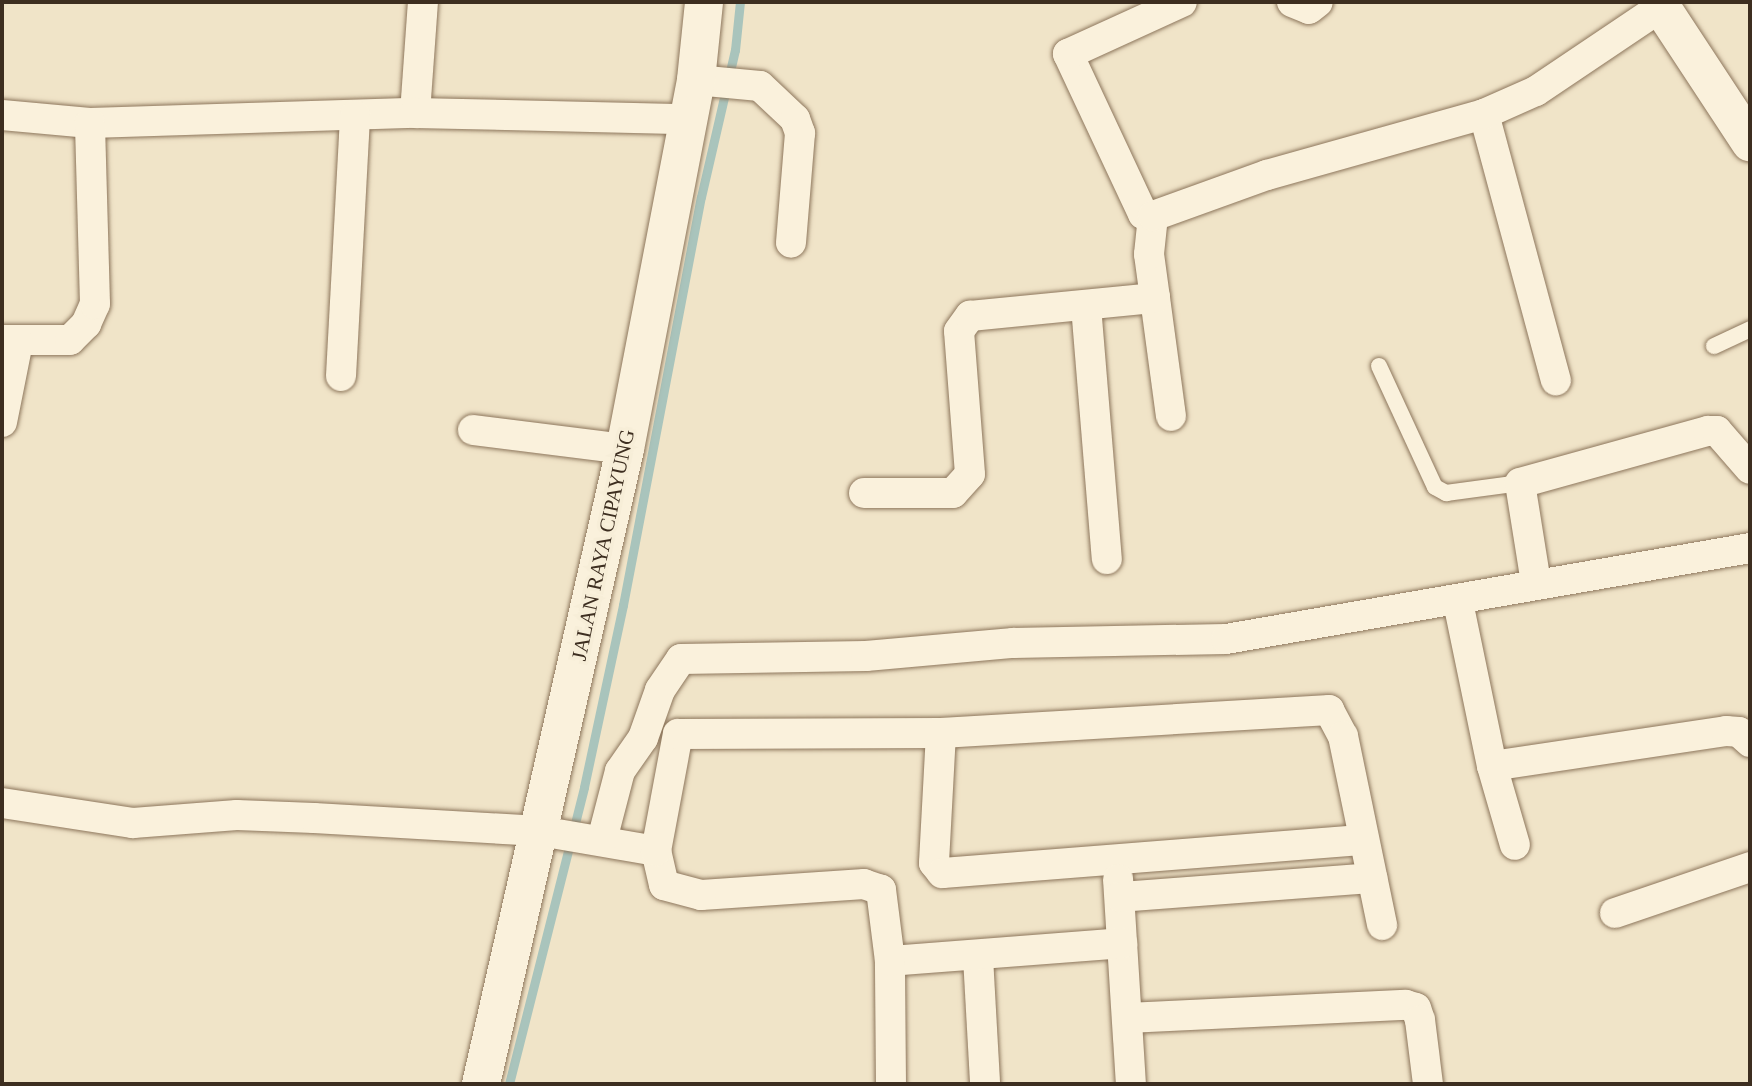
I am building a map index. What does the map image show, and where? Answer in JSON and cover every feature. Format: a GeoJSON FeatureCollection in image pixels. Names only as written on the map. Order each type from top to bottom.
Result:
{"type":"FeatureCollection","features":[{"type":"Feature","properties":{"kind":"main road","name":"JALAN RAYA CIPAYUNG"},"geometry":{"type":"LineString","coordinates":[[481,1084],[549,834],[687,119],[702,79],[704,2]]}},
{"type":"Feature","properties":{"kind":"main road"},"geometry":{"type":"LineString","coordinates":[[1659,4],[1750,142]]}},
{"type":"Feature","properties":{"kind":"street"},"geometry":{"type":"LineString","coordinates":[[415,113],[423,2]]}},
{"type":"Feature","properties":{"kind":"street"},"geometry":{"type":"LineString","coordinates":[[1182,2],[1068,54],[1143,214],[1153,216],[1267,175],[1485,114],[1536,91],[1585,59],[1659,4]]}},
{"type":"Feature","properties":{"kind":"street"},"geometry":{"type":"LineString","coordinates":[[1292,2],[1309,9],[1318,2]]}},
{"type":"Feature","properties":{"kind":"street"},"geometry":{"type":"LineString","coordinates":[[702,79],[760,86],[795,119],[800,133],[791,243]]}},
{"type":"Feature","properties":{"kind":"street"},"geometry":{"type":"LineString","coordinates":[[2,115],[90,123],[415,113],[687,119]]}},
{"type":"Feature","properties":{"kind":"street"},"geometry":{"type":"LineString","coordinates":[[1485,114],[1556,380]]}},
{"type":"Feature","properties":{"kind":"street"},"geometry":{"type":"LineString","coordinates":[[341,376],[355,115]]}},
{"type":"Feature","properties":{"kind":"street"},"geometry":{"type":"LineString","coordinates":[[2,422],[10,341],[69,340],[86,324],[94,304],[90,123]]}},
{"type":"Feature","properties":{"kind":"street"},"geometry":{"type":"LineString","coordinates":[[1153,216],[1149,254],[1171,416]]}},
{"type":"Feature","properties":{"kind":"street"},"geometry":{"type":"LineString","coordinates":[[864,493],[953,493],[970,474],[959,331],[970,316],[1155,298]]}},
{"type":"Feature","properties":{"kind":"street"},"geometry":{"type":"LineString","coordinates":[[1086,306],[1107,559]]}},
{"type":"Feature","properties":{"kind":"street"},"geometry":{"type":"LineString","coordinates":[[473,430],[625,449]]}},
{"type":"Feature","properties":{"kind":"street"},"geometry":{"type":"LineString","coordinates":[[1536,583],[1520,483],[1708,431],[1717,431],[1750,470]]}},
{"type":"Feature","properties":{"kind":"street"},"geometry":{"type":"LineString","coordinates":[[615,841],[620,771],[643,738],[660,690],[681,659],[866,656],[1027,642],[1226,639],[1458,602],[1536,583],[1750,548]]}},
{"type":"Feature","properties":{"kind":"street"},"geometry":{"type":"LineString","coordinates":[[1458,602],[1492,766],[1515,845]]}},
{"type":"Feature","properties":{"kind":"street"},"geometry":{"type":"LineString","coordinates":[[891,1084],[890,961],[884,898],[874,885],[683,892],[664,885],[656,850],[678,734],[941,733],[1329,710],[1343,736],[1382,925]]}},
{"type":"Feature","properties":{"kind":"street"},"geometry":{"type":"LineString","coordinates":[[1492,766],[1726,732],[1739,732],[1750,742]]}},
{"type":"Feature","properties":{"kind":"street"},"geometry":{"type":"LineString","coordinates":[[941,733],[936,869],[942,873],[1363,840]]}},
{"type":"Feature","properties":{"kind":"street"},"geometry":{"type":"LineString","coordinates":[[2,803],[133,823],[237,815],[549,834],[615,841],[656,850]]}},
{"type":"Feature","properties":{"kind":"street"},"geometry":{"type":"LineString","coordinates":[[1116,859],[1132,1084]]}},
{"type":"Feature","properties":{"kind":"street"},"geometry":{"type":"LineString","coordinates":[[1615,913],[1750,867]]}},
{"type":"Feature","properties":{"kind":"street"},"geometry":{"type":"LineString","coordinates":[[1120,897],[1372,878]]}},
{"type":"Feature","properties":{"kind":"street"},"geometry":{"type":"LineString","coordinates":[[890,961],[978,957],[1122,943]]}},
{"type":"Feature","properties":{"kind":"street"},"geometry":{"type":"LineString","coordinates":[[978,957],[985,1084]]}},
{"type":"Feature","properties":{"kind":"street"},"geometry":{"type":"LineString","coordinates":[[1127,1018],[1406,1005],[1416,1009],[1420,1020],[1428,1084]]}},
{"type":"Feature","properties":{"kind":"lane"},"geometry":{"type":"LineString","coordinates":[[1714,346],[1750,329]]}},
{"type":"Feature","properties":{"kind":"lane"},"geometry":{"type":"LineString","coordinates":[[1379,366],[1435,487],[1446,493],[1520,483]]}},
{"type":"Feature","properties":{"kind":"waterway"},"geometry":{"type":"LineString","coordinates":[[509,1084],[584,787],[623,605],[701,197],[735,50],[740,2]]}}]}
